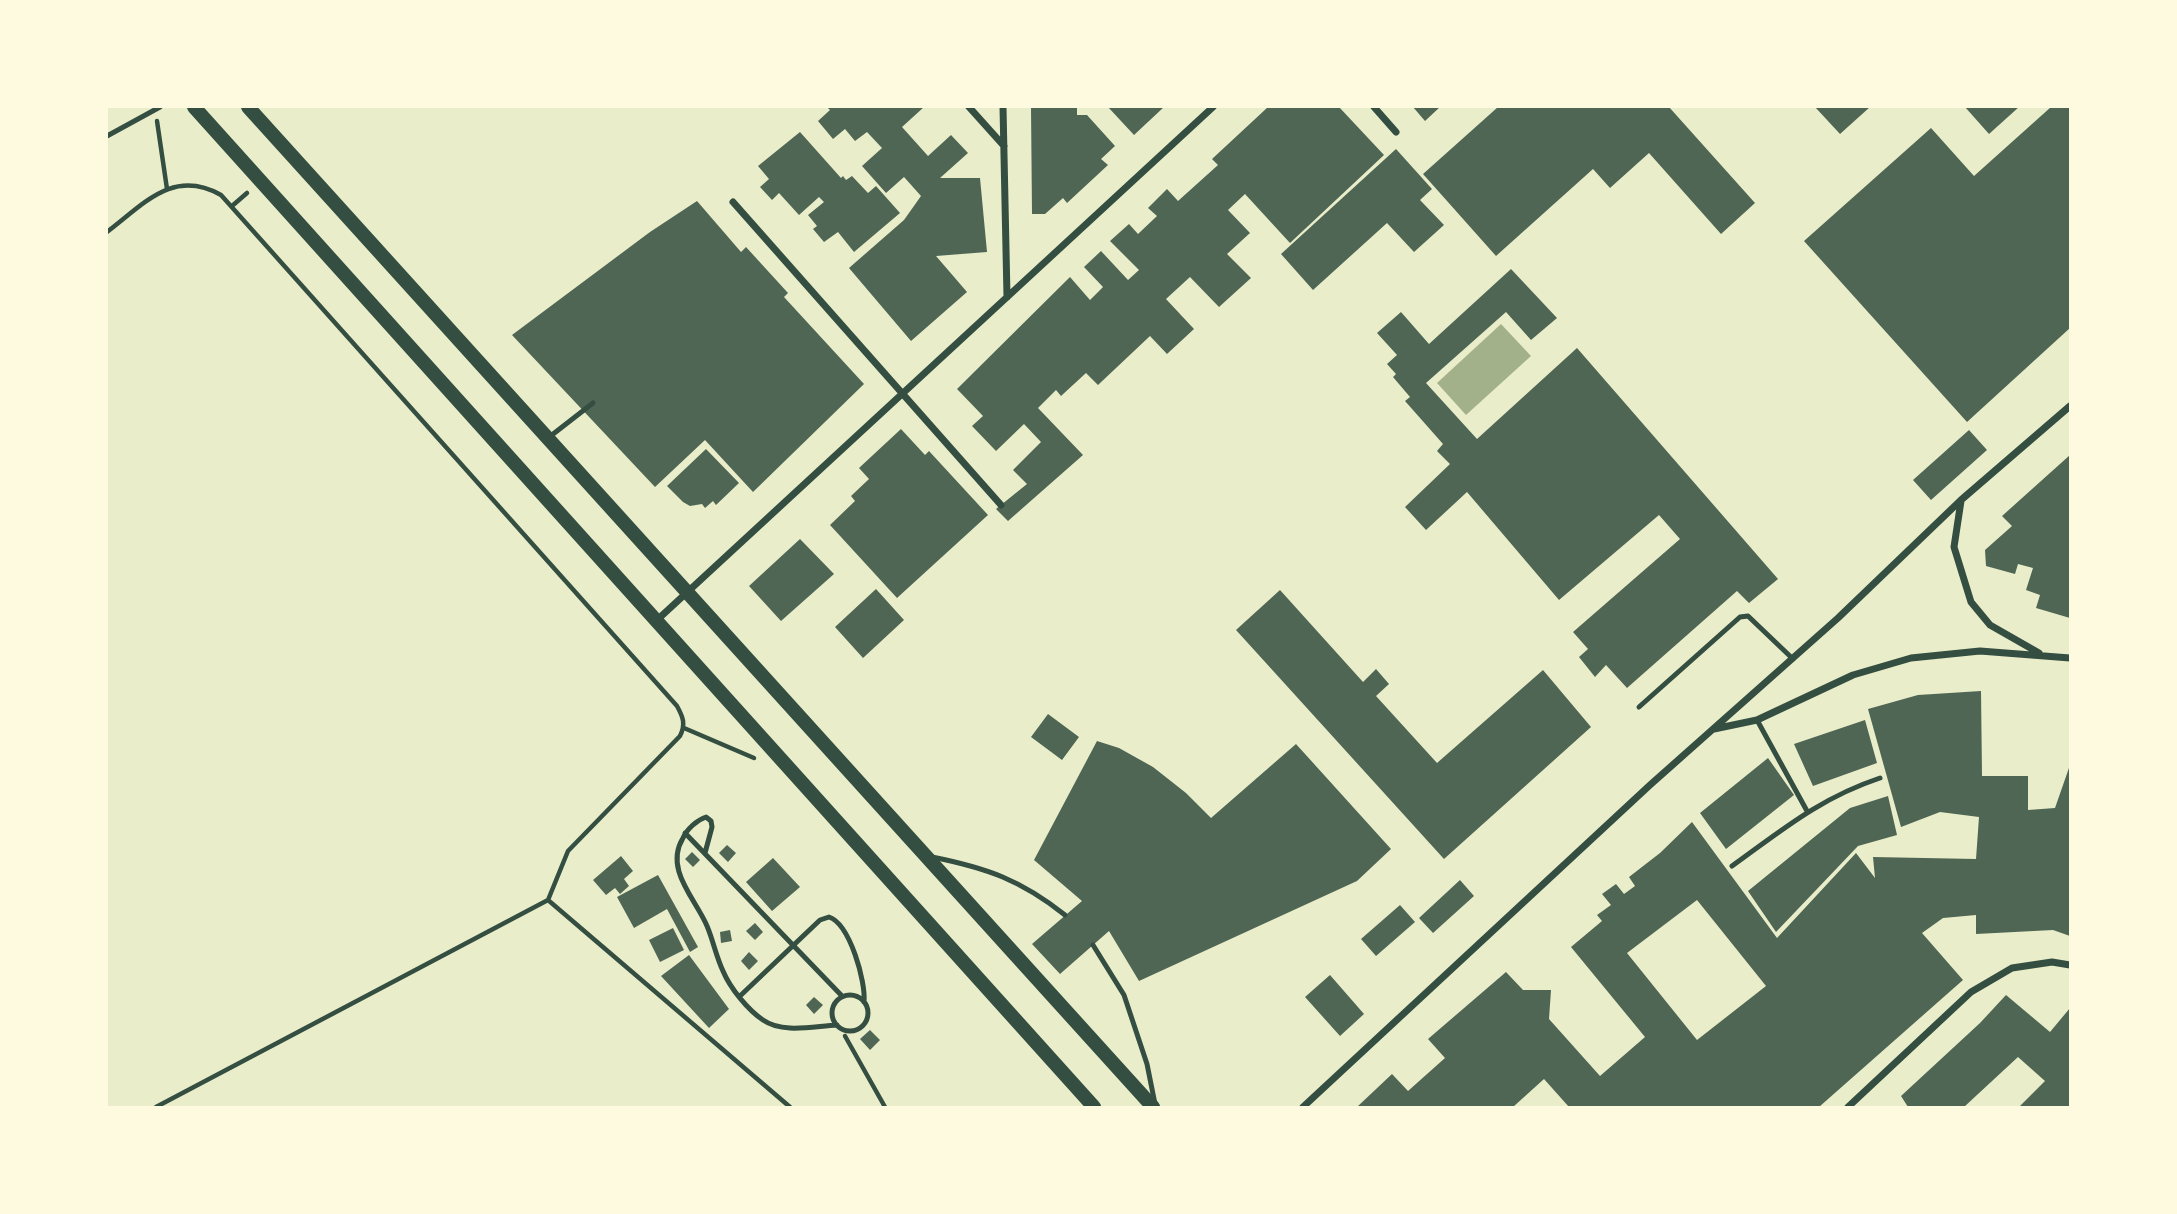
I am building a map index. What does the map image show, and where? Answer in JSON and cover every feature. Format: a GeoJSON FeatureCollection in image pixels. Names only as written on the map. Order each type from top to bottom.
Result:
{"type":"FeatureCollection","features":[{"type":"Feature","properties":{"kind":"main road"},"geometry":{"type":"LineString","coordinates":[[194,107],[1094,1107]]}},
{"type":"Feature","properties":{"kind":"main road"},"geometry":{"type":"LineString","coordinates":[[248,107],[1154,1107]]}},
{"type":"Feature","properties":{"kind":"street"},"geometry":{"type":"LineString","coordinates":[[969,107],[1004,146]]}},
{"type":"Feature","properties":{"kind":"street"},"geometry":{"type":"LineString","coordinates":[[1003,107],[1007,297]]}},
{"type":"Feature","properties":{"kind":"street"},"geometry":{"type":"LineString","coordinates":[[656,621],[1213,107]]}},
{"type":"Feature","properties":{"kind":"street"},"geometry":{"type":"LineString","coordinates":[[1374,107],[1396,132]]}},
{"type":"Feature","properties":{"kind":"street"},"geometry":{"type":"LineString","coordinates":[[733,202],[1001,505]]}},
{"type":"Feature","properties":{"kind":"street"},"geometry":{"type":"LineString","coordinates":[[1304,1107],[1711,730],[1793,659],[1961,500],[2070,406]]}},
{"type":"Feature","properties":{"kind":"street"},"geometry":{"type":"LineString","coordinates":[[1961,500],[1954,547],[1971,602],[1990,625],[2041,654]]}},
{"type":"Feature","properties":{"kind":"street"},"geometry":{"type":"LineString","coordinates":[[1711,730],[1757,720],[1853,675],[1912,658],[1980,650],[2070,658]]}},
{"type":"Feature","properties":{"kind":"street"},"geometry":{"type":"LineString","coordinates":[[1848,1107],[1971,992],[2012,968],[2052,962],[2070,965]]}},
{"type":"Feature","properties":{"kind":"lane"},"geometry":{"type":"LineString","coordinates":[[107,136],[158,108]]}},
{"type":"Feature","properties":{"kind":"lane"},"geometry":{"type":"LineString","coordinates":[[548,438],[593,403]]}},
{"type":"Feature","properties":{"kind":"lane"},"geometry":{"type":"LineString","coordinates":[[1639,707],[1740,617],[1748,616],[1793,659]]}},
{"type":"Feature","properties":{"kind":"lane"},"geometry":{"type":"LineString","coordinates":[[1757,720],[1807,811]]}},
{"type":"Feature","properties":{"kind":"lane"},"geometry":{"type":"LineString","coordinates":[[1732,866],[1807,811],[1841,793],[1880,778]]}},
{"type":"Feature","properties":{"kind":"lane"},"geometry":{"type":"LineString","coordinates":[[705,853],[712,827],[706,817],[685,833],[679,844],[676,859],[680,878],[706,923],[723,972],[740,996],[763,1020],[775,1026],[839,1027],[853,1030],[863,1025],[867,1014],[862,977],[846,934],[837,921],[829,917],[820,920],[740,996]]}},
{"type":"Feature","properties":{"kind":"lane"},"geometry":{"type":"LineString","coordinates":[[685,833],[842,996]]}},
{"type":"Feature","properties":{"kind":"lane"},"geometry":{"type":"LineString","coordinates":[[926,856],[1001,874],[1038,893],[1065,915]]}},
{"type":"Feature","properties":{"kind":"lane"},"geometry":{"type":"LineString","coordinates":[[1093,945],[1124,995],[1147,1064],[1154,1107]]}},
{"type":"Feature","properties":{"kind":"lane"},"geometry":{"type":"LineString","coordinates":[[839,1027],[833,1020],[832,1009],[838,999],[842,996],[854,996],[864,1002]]}},
{"type":"Feature","properties":{"kind":"path"},"geometry":{"type":"LineString","coordinates":[[158,108],[167,189]]}},
{"type":"Feature","properties":{"kind":"path"},"geometry":{"type":"LineString","coordinates":[[107,232],[167,189],[192,184],[207,187],[221,195],[677,706],[684,728],[674,745],[568,851],[548,900],[156,1107]]}},
{"type":"Feature","properties":{"kind":"path"},"geometry":{"type":"LineString","coordinates":[[232,206],[250,191]]}},
{"type":"Feature","properties":{"kind":"path"},"geometry":{"type":"LineString","coordinates":[[684,728],[760,761]]}},
{"type":"Feature","properties":{"kind":"path"},"geometry":{"type":"LineString","coordinates":[[548,900],[790,1107]]}},
{"type":"Feature","properties":{"kind":"path"},"geometry":{"type":"LineString","coordinates":[[839,1027],[885,1107]]}},
{"type":"Feature","properties":{"kind":"shaded area"},"geometry":{"type":"Polygon","coordinates":[[[1501,324],[1531,356],[1466,415],[1437,383],[1501,324]]]}},
{"type":"Feature","properties":{"kind":"building"},"geometry":{"type":"Polygon","coordinates":[[[827,107],[924,107],[902,127],[928,156],[951,135],[968,153],[940,178],[980,178],[987,252],[936,256],[967,292],[911,341],[849,268],[904,220],[921,196],[904,177],[886,193],[862,166],[882,148],[867,132],[855,141],[845,129],[833,139],[818,121],[830,110],[827,107]]]}},
{"type":"Feature","properties":{"kind":"building"},"geometry":{"type":"Polygon","coordinates":[[[1031,107],[1077,107],[1077,115],[1087,115],[1115,146],[1101,159],[1108,165],[1067,203],[1063,198],[1045,214],[1032,214],[1031,107]]]}},
{"type":"Feature","properties":{"kind":"building"},"geometry":{"type":"Polygon","coordinates":[[[1108,107],[1164,107],[1134,135],[1108,107]]]}},
{"type":"Feature","properties":{"kind":"building"},"geometry":{"type":"Polygon","coordinates":[[[1268,107],[1339,107],[1384,155],[1290,243],[1245,194],[1228,210],[1250,233],[1227,254],[1251,278],[1219,307],[1190,277],[1166,299],[1194,329],[1167,354],[1150,336],[1098,385],[1086,373],[1061,396],[1056,390],[1038,408],[1083,455],[1008,521],[996,509],[1027,484],[1013,470],[1041,442],[1024,424],[996,451],[972,426],[983,416],[957,389],[1070,277],[1090,300],[1103,287],[1084,267],[1101,251],[1128,280],[1139,270],[1110,241],[1129,224],[1138,234],[1157,216],[1148,208],[1167,189],[1178,201],[1218,165],[1212,159],[1268,107]]]}},
{"type":"Feature","properties":{"kind":"building"},"geometry":{"type":"Polygon","coordinates":[[[1413,107],[1440,107],[1425,121],[1413,107]]]}},
{"type":"Feature","properties":{"kind":"building"},"geometry":{"type":"Polygon","coordinates":[[[1498,107],[1669,107],[1755,203],[1721,234],[1649,153],[1610,188],[1593,169],[1496,256],[1423,174],[1498,107]]]}},
{"type":"Feature","properties":{"kind":"building"},"geometry":{"type":"Polygon","coordinates":[[[1815,107],[1870,107],[1840,134],[1815,107]]]}},
{"type":"Feature","properties":{"kind":"building"},"geometry":{"type":"Polygon","coordinates":[[[1965,107],[2019,107],[1989,134],[1965,107]]]}},
{"type":"Feature","properties":{"kind":"building"},"geometry":{"type":"Polygon","coordinates":[[[2051,107],[2070,107],[2070,328],[1967,422],[1804,241],[1931,128],[1974,176],[2051,107]]]}},
{"type":"Feature","properties":{"kind":"building"},"geometry":{"type":"Polygon","coordinates":[[[800,132],[841,178],[843,176],[846,180],[852,176],[868,193],[876,186],[900,213],[854,252],[838,232],[824,242],[813,229],[817,226],[808,215],[824,202],[819,197],[799,215],[779,193],[772,200],[760,187],[769,179],[758,166],[800,132]]]}},
{"type":"Feature","properties":{"kind":"building"},"geometry":{"type":"Polygon","coordinates":[[[1396,149],[1432,189],[1420,200],[1444,225],[1414,252],[1387,223],[1313,290],[1281,254],[1396,149]]]}},
{"type":"Feature","properties":{"kind":"building"},"geometry":{"type":"Polygon","coordinates":[[[697,201],[741,252],[746,247],[788,293],[784,297],[864,384],[753,492],[705,440],[655,487],[512,335],[650,232],[697,201]]]}},
{"type":"Feature","properties":{"kind":"building"},"geometry":{"type":"Polygon","coordinates":[[[1511,269],[1557,318],[1531,340],[1506,312],[1426,383],[1477,439],[1577,348],[1778,579],[1749,603],[1737,591],[1627,688],[1606,665],[1595,677],[1579,657],[1588,649],[1573,632],[1680,539],[1659,515],[1559,600],[1467,492],[1426,530],[1405,507],[1450,464],[1437,451],[1443,444],[1405,401],[1410,397],[1393,377],[1396,374],[1387,364],[1397,355],[1377,333],[1401,312],[1429,344],[1511,269]]]}},
{"type":"Feature","properties":{"kind":"building"},"geometry":{"type":"Polygon","coordinates":[[[901,429],[925,455],[929,451],[988,515],[897,598],[830,525],[855,501],[851,496],[869,479],[859,468],[901,429]]]}},
{"type":"Feature","properties":{"kind":"building"},"geometry":{"type":"Polygon","coordinates":[[[1969,430],[1987,450],[1931,500],[1913,480],[1969,430]]]}},
{"type":"Feature","properties":{"kind":"building"},"geometry":{"type":"Polygon","coordinates":[[[706,449],[739,483],[716,505],[713,501],[705,508],[702,504],[690,506],[667,486],[706,449]]]}},
{"type":"Feature","properties":{"kind":"building"},"geometry":{"type":"Polygon","coordinates":[[[2070,455],[2070,618],[2036,608],[2040,595],[2026,590],[2033,568],[2018,564],[2015,574],[1986,566],[1985,550],[2012,526],[2002,516],[2070,455]]]}},
{"type":"Feature","properties":{"kind":"building"},"geometry":{"type":"Polygon","coordinates":[[[800,539],[834,574],[781,621],[749,586],[800,539]]]}},
{"type":"Feature","properties":{"kind":"building"},"geometry":{"type":"Polygon","coordinates":[[[876,589],[904,620],[863,658],[835,627],[876,589]]]}},
{"type":"Feature","properties":{"kind":"building"},"geometry":{"type":"Polygon","coordinates":[[[1280,590],[1363,682],[1376,669],[1389,684],[1376,696],[1437,763],[1543,670],[1591,727],[1444,859],[1236,630],[1280,590]]]}},
{"type":"Feature","properties":{"kind":"building"},"geometry":{"type":"Polygon","coordinates":[[[1981,691],[1982,776],[2028,776],[2028,810],[2055,808],[2070,765],[2070,936],[2053,930],[1976,934],[1976,915],[1943,918],[1922,933],[1963,980],[1819,1107],[1569,1107],[1544,1079],[1513,1107],[1357,1107],[1392,1074],[1408,1091],[1445,1058],[1428,1039],[1506,972],[1523,990],[1551,990],[1549,1019],[1600,1076],[1645,1037],[1571,947],[1602,921],[1597,915],[1611,905],[1602,894],[1616,884],[1624,894],[1635,886],[1629,877],[1660,853],[1692,822],[1777,938],[1856,853],[1875,878],[1873,857],[1976,859],[1979,817],[1940,812],[1901,827],[1868,709],[1918,695],[1981,691]],[[1697,900],[1627,953],[1697,1040],[1766,986],[1697,900]]]}},
{"type":"Feature","properties":{"kind":"building"},"geometry":{"type":"Polygon","coordinates":[[[1048,714],[1079,737],[1062,760],[1031,737],[1048,714]]]}},
{"type":"Feature","properties":{"kind":"building"},"geometry":{"type":"Polygon","coordinates":[[[1865,720],[1877,763],[1813,786],[1794,744],[1865,720]]]}},
{"type":"Feature","properties":{"kind":"building"},"geometry":{"type":"Polygon","coordinates":[[[1097,741],[1119,748],[1153,767],[1186,793],[1211,818],[1296,744],[1391,849],[1357,881],[1139,981],[1109,931],[1060,974],[1032,944],[1082,901],[1034,860],[1097,741]]]}},
{"type":"Feature","properties":{"kind":"building"},"geometry":{"type":"Polygon","coordinates":[[[1768,758],[1794,795],[1726,849],[1700,813],[1768,758]]]}},
{"type":"Feature","properties":{"kind":"building"},"geometry":{"type":"Polygon","coordinates":[[[1888,796],[1897,835],[1858,846],[1776,932],[1748,891],[1850,808],[1888,796]]]}},
{"type":"Feature","properties":{"kind":"building"},"geometry":{"type":"Polygon","coordinates":[[[727,845],[736,853],[728,862],[719,853],[727,845]]]}},
{"type":"Feature","properties":{"kind":"building"},"geometry":{"type":"Polygon","coordinates":[[[692,852],[700,860],[693,867],[685,859],[692,852]]]}},
{"type":"Feature","properties":{"kind":"building"},"geometry":{"type":"Polygon","coordinates":[[[621,856],[633,871],[624,879],[629,886],[620,894],[615,888],[606,895],[593,880],[621,856]]]}},
{"type":"Feature","properties":{"kind":"building"},"geometry":{"type":"Polygon","coordinates":[[[773,858],[800,887],[772,911],[746,882],[773,858]]]}},
{"type":"Feature","properties":{"kind":"building"},"geometry":{"type":"Polygon","coordinates":[[[658,875],[698,947],[690,952],[667,909],[634,928],[617,897],[658,875]]]}},
{"type":"Feature","properties":{"kind":"building"},"geometry":{"type":"Polygon","coordinates":[[[1460,880],[1474,896],[1433,933],[1419,918],[1460,880]]]}},
{"type":"Feature","properties":{"kind":"building"},"geometry":{"type":"Polygon","coordinates":[[[1400,905],[1415,922],[1376,956],[1361,939],[1400,905]]]}},
{"type":"Feature","properties":{"kind":"building"},"geometry":{"type":"Polygon","coordinates":[[[755,923],[763,932],[755,940],[746,931],[755,923]]]}},
{"type":"Feature","properties":{"kind":"building"},"geometry":{"type":"Polygon","coordinates":[[[673,928],[684,950],[660,962],[649,940],[673,928]]]}},
{"type":"Feature","properties":{"kind":"building"},"geometry":{"type":"Polygon","coordinates":[[[730,930],[732,941],[721,943],[720,932],[730,930]]]}},
{"type":"Feature","properties":{"kind":"building"},"geometry":{"type":"Polygon","coordinates":[[[749,952],[758,961],[749,970],[741,961],[749,952]]]}},
{"type":"Feature","properties":{"kind":"building"},"geometry":{"type":"Polygon","coordinates":[[[689,955],[729,1009],[709,1028],[661,976],[689,955]]]}},
{"type":"Feature","properties":{"kind":"building"},"geometry":{"type":"Polygon","coordinates":[[[1330,975],[1364,1014],[1340,1036],[1305,997],[1330,975]]]}},
{"type":"Feature","properties":{"kind":"building"},"geometry":{"type":"Polygon","coordinates":[[[2006,995],[2050,1032],[2070,1008],[2070,1107],[2019,1107],[2045,1081],[2018,1057],[1964,1107],[1908,1107],[1901,1096],[1980,1023],[2006,995]]]}},
{"type":"Feature","properties":{"kind":"building"},"geometry":{"type":"Polygon","coordinates":[[[814,997],[823,1005],[814,1014],[806,1005],[814,997]]]}},
{"type":"Feature","properties":{"kind":"building"},"geometry":{"type":"Polygon","coordinates":[[[870,1030],[880,1040],[870,1050],[860,1039],[870,1030]]]}}]}
